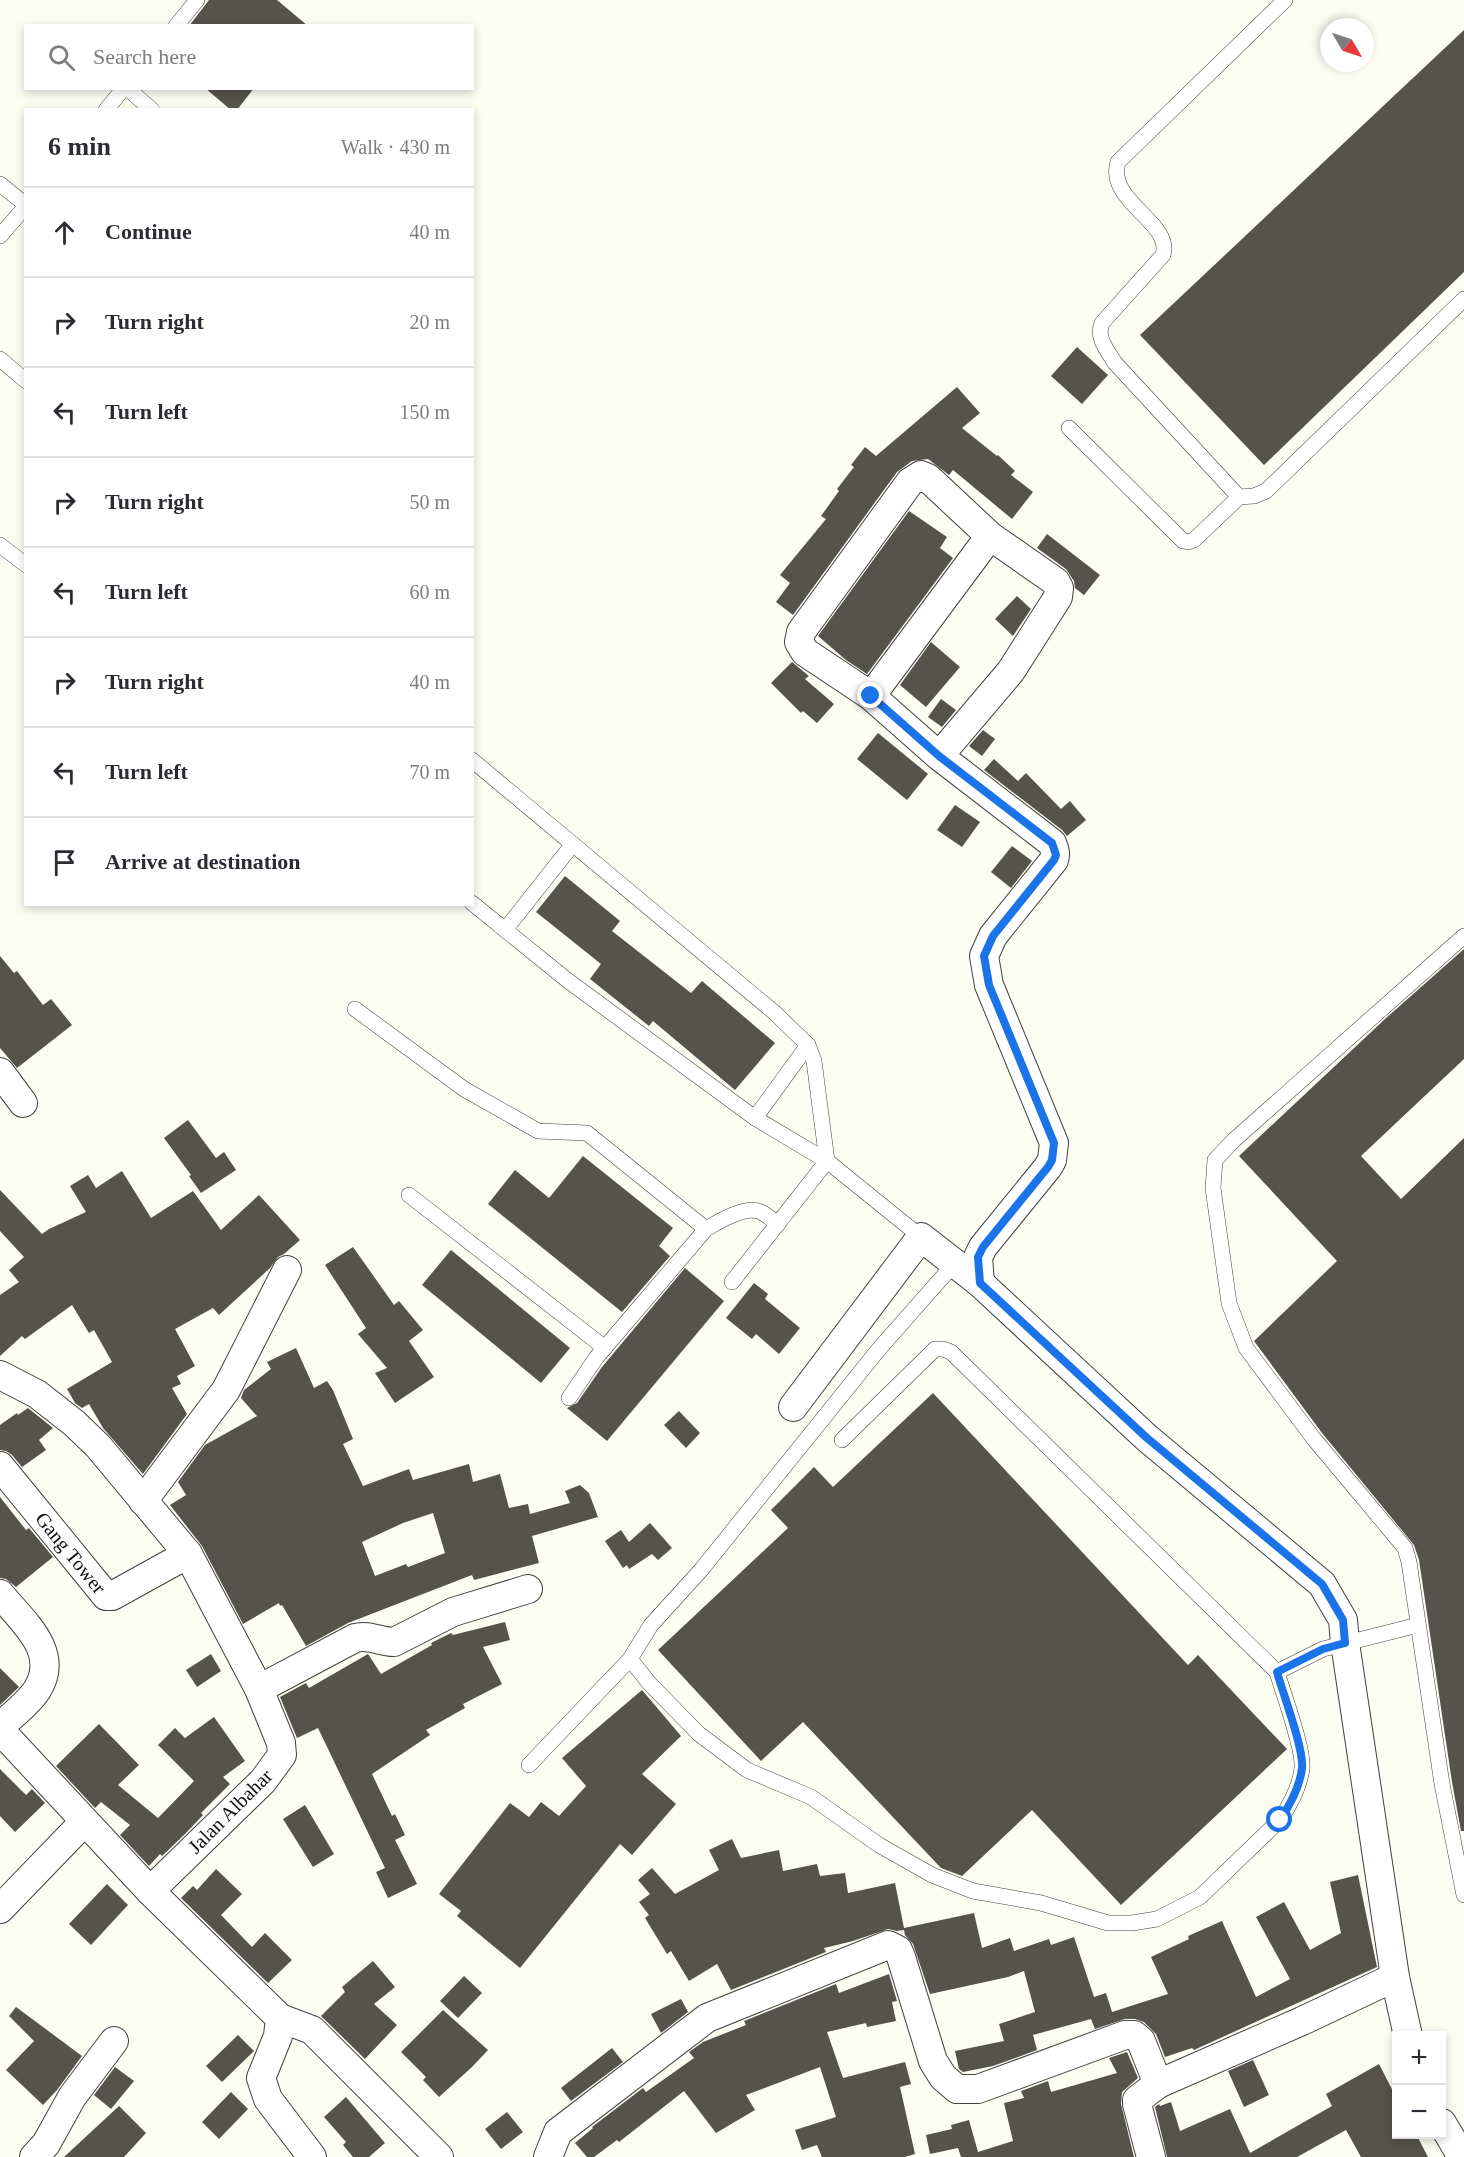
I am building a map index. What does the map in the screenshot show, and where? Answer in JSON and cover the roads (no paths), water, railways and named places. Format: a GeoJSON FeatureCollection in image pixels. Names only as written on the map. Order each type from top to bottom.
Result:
{"type":"FeatureCollection","features":[{"type":"Feature","properties":{"kind":"street"},"geometry":{"type":"LineString","coordinates":[[939,756],[1011,671],[1058,594],[1056,582],[990,536],[928,478],[918,476],[910,482],[801,632],[799,642],[805,652],[871,696],[939,756],[1052,843],[1056,855],[993,936],[984,956],[989,985],[1054,1143],[1052,1160],[1048,1167],[983,1247],[978,1257],[980,1283]]}},
{"type":"Feature","properties":{"kind":"street"},"geometry":{"type":"LineString","coordinates":[[871,696],[990,536]]}},
{"type":"Feature","properties":{"kind":"street"},"geometry":{"type":"LineString","coordinates":[[0,1072],[24,1103]]}},
{"type":"Feature","properties":{"kind":"street"},"geometry":{"type":"LineString","coordinates":[[793,1407],[921,1237],[980,1283],[1147,1438],[1322,1584],[1343,1620],[1395,1977],[1407,2031]]}},
{"type":"Feature","properties":{"kind":"street"},"geometry":{"type":"LineString","coordinates":[[143,1501],[226,1390],[287,1270]]}},
{"type":"Feature","properties":{"kind":"street","name":"Jalan Albahar"},"geometry":{"type":"LineString","coordinates":[[0,1375],[36,1394],[74,1423],[98,1446],[188,1554],[259,1689],[281,1743],[282,1755],[263,1781],[150,1891]]}},
{"type":"Feature","properties":{"kind":"street","name":"Gang Tower"},"geometry":{"type":"LineString","coordinates":[[0,1466],[106,1596],[112,1596],[188,1554]]}},
{"type":"Feature","properties":{"kind":"street"},"geometry":{"type":"LineString","coordinates":[[259,1689],[355,1638],[368,1636],[384,1642],[394,1642],[453,1612],[528,1589]]}},
{"type":"Feature","properties":{"kind":"street"},"geometry":{"type":"LineString","coordinates":[[0,1594],[42,1646],[45,1663],[44,1676],[36,1692],[0,1728],[84,1822],[150,1891],[280,2018],[312,2030],[439,2157]]}},
{"type":"Feature","properties":{"kind":"street"},"geometry":{"type":"LineString","coordinates":[[0,1909],[84,1822]]}},
{"type":"Feature","properties":{"kind":"street"},"geometry":{"type":"LineString","coordinates":[[548,2157],[558,2132],[706,2018],[888,1945],[898,1950],[901,1957],[933,2061],[944,2077],[957,2089],[978,2089],[1125,2035],[1134,2035],[1141,2041],[1158,2084]]}},
{"type":"Feature","properties":{"kind":"street"},"geometry":{"type":"LineString","coordinates":[[1151,2157],[1137,2100],[1158,2084],[1302,2021],[1395,1977]]}},
{"type":"Feature","properties":{"kind":"street"},"geometry":{"type":"LineString","coordinates":[[280,2018],[278,2036],[261,2078],[268,2098],[312,2157]]}},
{"type":"Feature","properties":{"kind":"street"},"geometry":{"type":"LineString","coordinates":[[34,2157],[46,2144],[72,2097],[114,2041]]}},
{"type":"Feature","properties":{"kind":"street"},"geometry":{"type":"LineString","coordinates":[[1446,2130],[1462,2157]]}},
{"type":"Feature","properties":{"kind":"lane"},"geometry":{"type":"LineString","coordinates":[[178,24],[197,0]]}},
{"type":"Feature","properties":{"kind":"lane"},"geometry":{"type":"LineString","coordinates":[[1239,497],[1115,363],[1100,337],[1099,329],[1163,255],[1165,246],[1161,236],[1119,186],[1116,175],[1119,162],[1285,0]]}},
{"type":"Feature","properties":{"kind":"lane"},"geometry":{"type":"LineString","coordinates":[[108,108],[123,90]]}},
{"type":"Feature","properties":{"kind":"lane"},"geometry":{"type":"LineString","coordinates":[[127,90],[150,108]]}},
{"type":"Feature","properties":{"kind":"lane"},"geometry":{"type":"LineString","coordinates":[[0,184],[24,203]]}},
{"type":"Feature","properties":{"kind":"lane"},"geometry":{"type":"LineString","coordinates":[[0,236],[24,207]]}},
{"type":"Feature","properties":{"kind":"lane"},"geometry":{"type":"LineString","coordinates":[[1069,428],[1183,541],[1194,540],[1239,497],[1254,496],[1266,490],[1464,299]]}},
{"type":"Feature","properties":{"kind":"lane"},"geometry":{"type":"LineString","coordinates":[[0,359],[24,379]]}},
{"type":"Feature","properties":{"kind":"lane"},"geometry":{"type":"LineString","coordinates":[[0,545],[24,563]]}},
{"type":"Feature","properties":{"kind":"lane"},"geometry":{"type":"LineString","coordinates":[[474,762],[775,1013],[808,1046],[814,1061],[826,1161],[732,1282]]}},
{"type":"Feature","properties":{"kind":"lane"},"geometry":{"type":"LineString","coordinates":[[505,930],[573,844]]}},
{"type":"Feature","properties":{"kind":"lane"},"geometry":{"type":"LineString","coordinates":[[474,905],[567,980],[755,1118],[826,1161],[921,1237]]}},
{"type":"Feature","properties":{"kind":"lane"},"geometry":{"type":"LineString","coordinates":[[1464,936],[1234,1140],[1215,1160],[1213,1188],[1229,1303],[1246,1348],[1314,1439],[1405,1548],[1409,1562],[1412,1627],[1464,1895]]}},
{"type":"Feature","properties":{"kind":"lane"},"geometry":{"type":"LineString","coordinates":[[355,1009],[464,1089],[538,1131],[587,1133],[706,1229]]}},
{"type":"Feature","properties":{"kind":"lane"},"geometry":{"type":"LineString","coordinates":[[755,1118],[808,1046]]}},
{"type":"Feature","properties":{"kind":"lane"},"geometry":{"type":"LineString","coordinates":[[409,1195],[605,1348]]}},
{"type":"Feature","properties":{"kind":"lane"},"geometry":{"type":"LineString","coordinates":[[569,1398],[605,1348],[706,1229],[725,1217],[755,1210],[762,1212],[777,1224]]}},
{"type":"Feature","properties":{"kind":"lane"},"geometry":{"type":"LineString","coordinates":[[529,1765],[582,1712],[630,1659],[651,1625],[701,1570],[879,1349],[955,1263]]}},
{"type":"Feature","properties":{"kind":"lane"},"geometry":{"type":"LineString","coordinates":[[630,1659],[649,1683],[699,1734],[747,1770],[811,1797],[879,1845],[933,1875],[973,1891],[1041,1903],[1108,1923],[1132,1923],[1158,1918],[1200,1897],[1280,1820],[1290,1806],[1302,1767],[1301,1753],[1277,1672],[951,1352],[935,1349],[842,1440]]}},
{"type":"Feature","properties":{"kind":"lane"},"geometry":{"type":"LineString","coordinates":[[1277,1672],[1323,1649],[1412,1627]]}}]}
